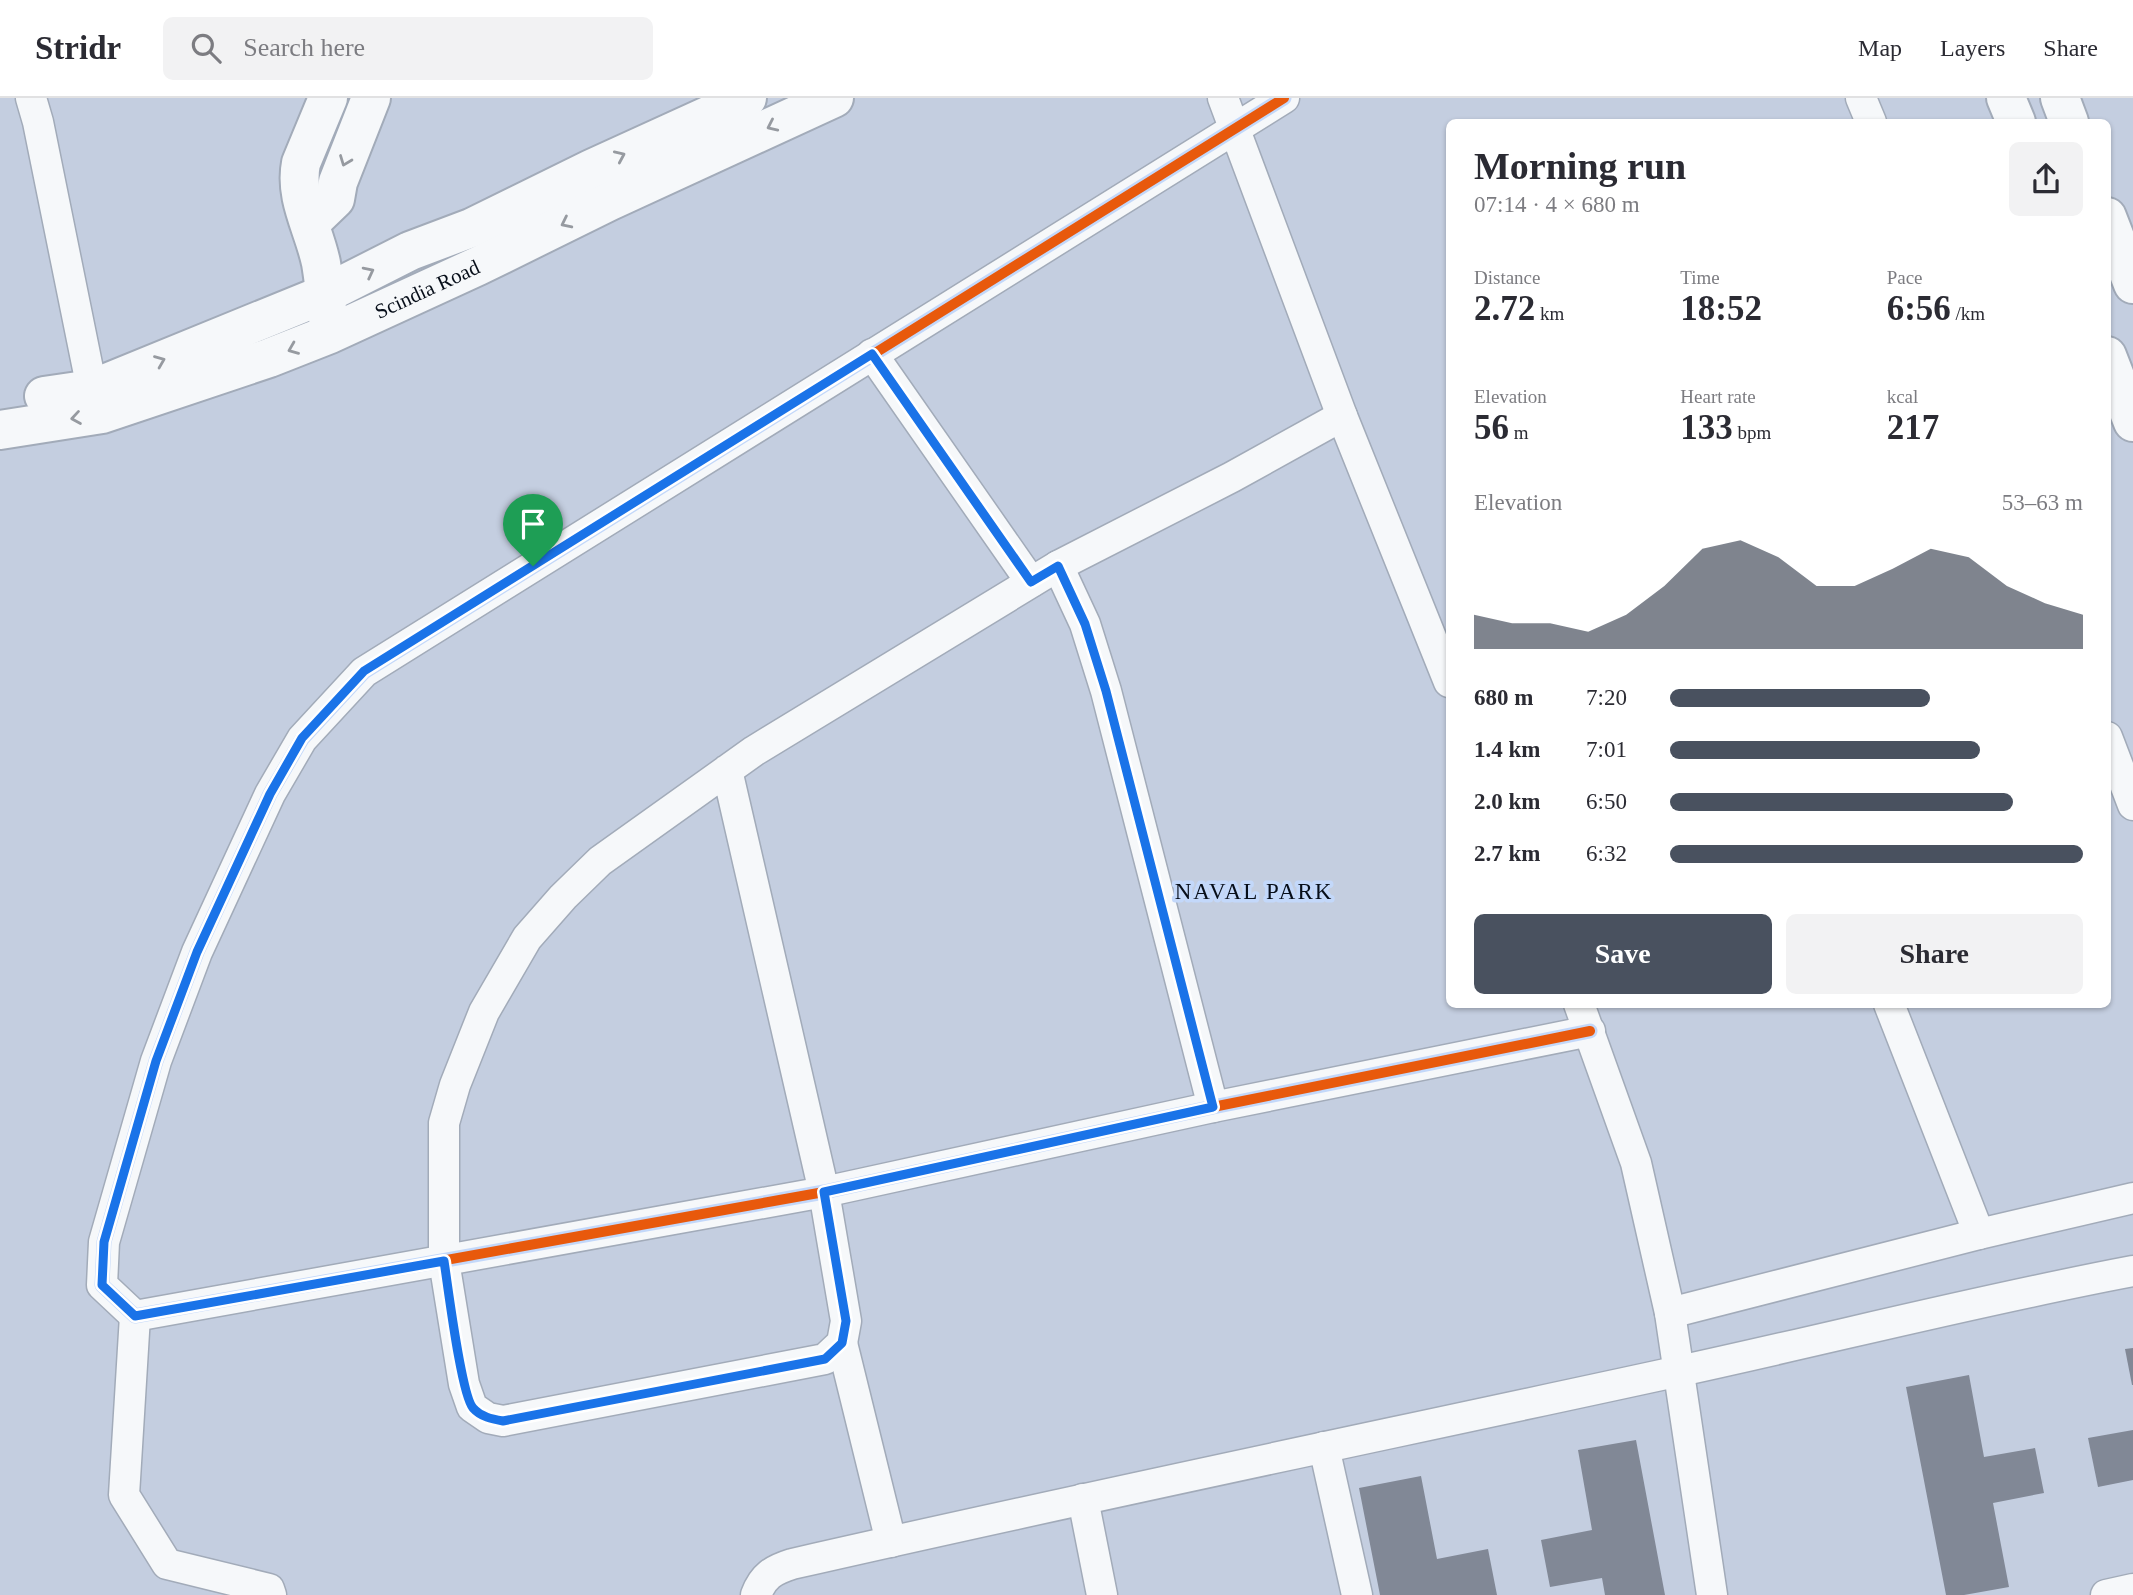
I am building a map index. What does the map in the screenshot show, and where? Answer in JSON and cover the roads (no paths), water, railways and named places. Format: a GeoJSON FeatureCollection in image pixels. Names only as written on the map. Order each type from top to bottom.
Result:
{"type":"FeatureCollection","features":[{"type":"Feature","properties":{"kind":"main road"},"geometry":{"type":"LineString","coordinates":[[328,98],[301,163],[299,194],[321,264],[330,334]]}},
{"type":"Feature","properties":{"kind":"main road"},"geometry":{"type":"LineString","coordinates":[[310,223],[335,199],[338,182],[370,98]]}},
{"type":"Feature","properties":{"kind":"main road","name":"Scindia Road"},"geometry":{"type":"LineString","coordinates":[[0,403],[92,389],[325,294],[410,251],[471,228],[591,169],[747,98]]}},
{"type":"Feature","properties":{"kind":"main road","name":"Scindia Road"},"geometry":{"type":"LineString","coordinates":[[0,430],[102,414],[269,358],[330,334],[834,98]]}},
{"type":"Feature","properties":{"kind":"main road"},"geometry":{"type":"LineString","coordinates":[[2006,98],[2015,119]]}},
{"type":"Feature","properties":{"kind":"main road"},"geometry":{"type":"LineString","coordinates":[[2060,98],[2069,119]]}},
{"type":"Feature","properties":{"kind":"main road"},"geometry":{"type":"LineString","coordinates":[[2111,227],[2133,284]]}},
{"type":"Feature","properties":{"kind":"main road"},"geometry":{"type":"LineString","coordinates":[[471,228],[478,266]]}},
{"type":"Feature","properties":{"kind":"main road"},"geometry":{"type":"LineString","coordinates":[[2111,366],[2133,422]]}},
{"type":"Feature","properties":{"kind":"street"},"geometry":{"type":"LineString","coordinates":[[31,98],[92,389]]}},
{"type":"Feature","properties":{"kind":"street"},"geometry":{"type":"LineString","coordinates":[[1223,98],[1342,416],[1446,675]]}},
{"type":"Feature","properties":{"kind":"street"},"geometry":{"type":"LineString","coordinates":[[135,1316],[102,1285],[104,1242],[152,1072],[197,952],[270,794],[302,738],[364,671],[1284,98]]}},
{"type":"Feature","properties":{"kind":"street"},"geometry":{"type":"LineString","coordinates":[[1861,98],[1870,119]]}},
{"type":"Feature","properties":{"kind":"street"},"geometry":{"type":"LineString","coordinates":[[872,354],[1031,582]]}},
{"type":"Feature","properties":{"kind":"street"},"geometry":{"type":"LineString","coordinates":[[842,1343],[825,1359],[503,1421],[488,1418],[472,1406],[464,1384],[444,1261],[444,1123],[455,1084],[484,1012],[527,938],[600,861],[754,751],[1058,566],[1232,477],[1342,416]]}},
{"type":"Feature","properties":{"kind":"street"},"geometry":{"type":"LineString","coordinates":[[1058,566],[1085,624],[1106,691],[1213,1107]]}},
{"type":"Feature","properties":{"kind":"street"},"geometry":{"type":"LineString","coordinates":[[2111,747],[2133,805]]}},
{"type":"Feature","properties":{"kind":"street"},"geometry":{"type":"LineString","coordinates":[[727,770],[824,1192],[846,1321],[842,1343],[891,1542]]}},
{"type":"Feature","properties":{"kind":"street"},"geometry":{"type":"LineString","coordinates":[[1891,1008],[1979,1234]]}},
{"type":"Feature","properties":{"kind":"street"},"geometry":{"type":"LineString","coordinates":[[135,1316],[824,1192],[1213,1107],[1585,1018],[1636,1163],[1670,1312],[1712,1595]]}},
{"type":"Feature","properties":{"kind":"street"},"geometry":{"type":"LineString","coordinates":[[1670,1312],[2133,1198]]}},
{"type":"Feature","properties":{"kind":"street"},"geometry":{"type":"LineString","coordinates":[[756,1595],[760,1583],[772,1571],[891,1542],[1677,1372],[2055,1285],[2133,1271]]}},
{"type":"Feature","properties":{"kind":"street"},"geometry":{"type":"LineString","coordinates":[[135,1316],[124,1495],[167,1564],[269,1589],[271,1595]]}},
{"type":"Feature","properties":{"kind":"street"},"geometry":{"type":"LineString","coordinates":[[1324,1447],[1357,1595]]}},
{"type":"Feature","properties":{"kind":"street"},"geometry":{"type":"LineString","coordinates":[[1083,1499],[1102,1595]]}},
{"type":"Feature","properties":{"kind":"street"},"geometry":{"type":"LineString","coordinates":[[2106,1595],[2133,1589]]}},
{"type":"Feature","properties":{"kind":"district","name":"NAVAL PARK"},"geometry":{"type":"Point","coordinates":[1254,891]}}]}
